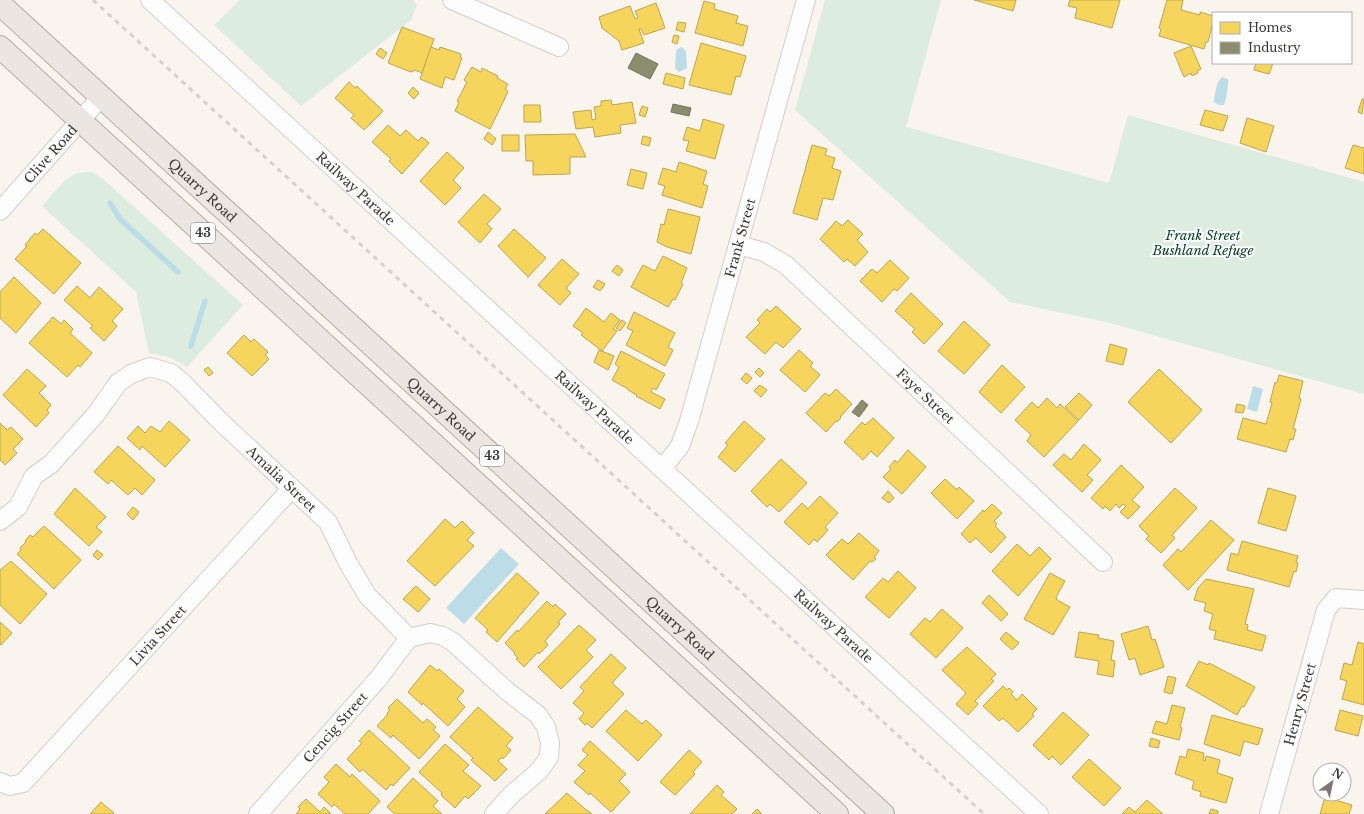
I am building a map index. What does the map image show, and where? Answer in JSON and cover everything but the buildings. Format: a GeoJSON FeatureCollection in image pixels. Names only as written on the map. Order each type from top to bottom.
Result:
{"type":"FeatureCollection","features":[{"type":"Feature","properties":{"kind":"main road","name":"Quarry Road"},"geometry":{"type":"LineString","coordinates":[[0,4],[883,814]]}},
{"type":"Feature","properties":{"kind":"main road","name":"43"},"geometry":{"type":"LineString","coordinates":[[0,47],[837,814]]}},
{"type":"Feature","properties":{"kind":"main road"},"geometry":{"type":"LineString","coordinates":[[326,345],[346,322]]}},
{"type":"Feature","properties":{"kind":"street","name":"Railway Parade"},"geometry":{"type":"LineString","coordinates":[[150,0],[1039,814]]}},
{"type":"Feature","properties":{"kind":"street"},"geometry":{"type":"LineString","coordinates":[[452,0],[559,47]]}},
{"type":"Feature","properties":{"kind":"street","name":"Frank Street"},"geometry":{"type":"LineString","coordinates":[[662,469],[680,446],[689,421],[806,0]]}},
{"type":"Feature","properties":{"kind":"street","name":"Clive Road"},"geometry":{"type":"LineString","coordinates":[[0,211],[101,98]]}},
{"type":"Feature","properties":{"kind":"street","name":"Faye Street"},"geometry":{"type":"LineString","coordinates":[[739,245],[764,252],[786,264],[1103,562]]}},
{"type":"Feature","properties":{"kind":"street","name":"Amalia Street"},"geometry":{"type":"LineString","coordinates":[[0,521],[18,507],[34,476],[56,458],[96,414],[118,383],[131,374],[150,367],[171,373],[328,522],[348,563],[367,595],[409,638]]}},
{"type":"Feature","properties":{"kind":"street","name":"Livia Street"},"geometry":{"type":"LineString","coordinates":[[0,782],[10,786],[23,783],[292,488]]}},
{"type":"Feature","properties":{"kind":"street","name":"Henry Street"},"geometry":{"type":"LineString","coordinates":[[1269,814],[1326,610],[1336,598],[1364,600]]}},
{"type":"Feature","properties":{"kind":"street"},"geometry":{"type":"LineString","coordinates":[[409,638],[430,633],[443,636],[453,642],[507,691],[538,715],[546,727],[550,743],[549,757],[539,771],[511,795],[494,814]]}},
{"type":"Feature","properties":{"kind":"street","name":"Cencig Street"},"geometry":{"type":"LineString","coordinates":[[258,814],[378,679],[409,638]]}},
{"type":"Feature","properties":{"kind":"green space"},"geometry":{"type":"Polygon","coordinates":[[[240,0],[413,0],[417,5],[411,20],[301,106],[214,25],[240,0]]]}},
{"type":"Feature","properties":{"kind":"green space","name":"Frank Street Bushland Refuge"},"geometry":{"type":"Polygon","coordinates":[[[825,0],[941,0],[906,127],[1109,183],[1128,115],[1364,182],[1364,394],[1110,323],[1010,302],[795,110],[825,0]]]}},
{"type":"Feature","properties":{"kind":"green space"},"geometry":{"type":"Polygon","coordinates":[[[91,172],[103,179],[243,305],[187,367],[169,357],[149,353],[136,292],[42,206],[65,180],[77,173],[91,172]]]}},
{"type":"Feature","properties":{"kind":"water"},"geometry":{"type":"Polygon","coordinates":[[[682,47],[686,51],[687,68],[679,72],[675,68],[676,52],[677,49],[682,47]]]}},
{"type":"Feature","properties":{"kind":"water"},"geometry":{"type":"Polygon","coordinates":[[[1222,77],[1228,79],[1228,88],[1224,105],[1219,105],[1214,102],[1215,92],[1222,77]]]}},
{"type":"Feature","properties":{"kind":"water"},"geometry":{"type":"Polygon","coordinates":[[[1253,386],[1263,389],[1257,412],[1247,409],[1253,386]]]}},
{"type":"Feature","properties":{"kind":"water"},"geometry":{"type":"Polygon","coordinates":[[[501,548],[519,564],[464,624],[446,608],[501,548]]]}},
{"type":"Feature","properties":{"kind":"waterway"},"geometry":{"type":"LineString","coordinates":[[110,203],[120,219],[178,272]]}},
{"type":"Feature","properties":{"kind":"waterway"},"geometry":{"type":"LineString","coordinates":[[191,346],[205,301]]}},
{"type":"Feature","properties":{"kind":"railway"},"geometry":{"type":"LineString","coordinates":[[93,0],[984,814]]}}]}
